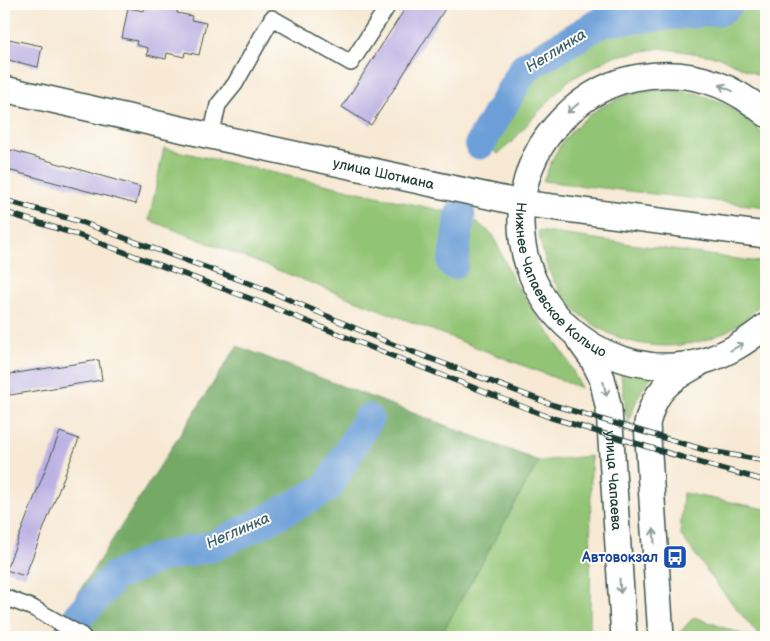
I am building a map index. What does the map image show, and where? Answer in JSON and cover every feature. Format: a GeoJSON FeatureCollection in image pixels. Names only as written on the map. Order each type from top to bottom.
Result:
{"type":"FeatureCollection","features":[{"type":"Feature","properties":{"kind":"main road","name":"Нижнее Чапаевское Кольцо"},"geometry":{"type":"LineString","coordinates":[[766,114],[739,94],[722,85],[704,79],[685,76],[666,74],[628,79],[592,94],[562,118],[539,148],[525,184],[521,203],[520,227],[530,274],[541,296],[555,315],[573,332],[589,344],[606,353],[625,360],[645,364],[684,365],[704,361],[727,353],[748,341],[766,326]]}},
{"type":"Feature","properties":{"kind":"main road","name":"улица Шотмана"},"geometry":{"type":"LineString","coordinates":[[4,89],[210,136],[521,203],[766,235]]}},
{"type":"Feature","properties":{"kind":"main road","name":"улица Чапаева"},"geometry":{"type":"LineString","coordinates":[[573,332],[592,358],[602,378],[609,410],[624,637]]}},
{"type":"Feature","properties":{"kind":"main road"},"geometry":{"type":"LineString","coordinates":[[661,637],[647,424],[654,401],[665,386],[704,361]]}},
{"type":"Feature","properties":{"kind":"street"},"geometry":{"type":"LineString","coordinates":[[210,136],[218,105],[235,84],[272,18],[351,63],[390,4]]}},
{"type":"Feature","properties":{"kind":"street"},"geometry":{"type":"LineString","coordinates":[[4,597],[33,608],[82,636]]}},
{"type":"Feature","properties":{"kind":"green space"},"geometry":{"type":"Polygon","coordinates":[[[694,4],[766,4],[766,79],[719,57],[660,48],[612,57],[568,81],[512,142],[498,154],[486,145],[526,74],[583,40],[694,4]]]}},
{"type":"Feature","properties":{"kind":"green space"},"geometry":{"type":"Polygon","coordinates":[[[668,90],[695,93],[721,102],[744,116],[764,135],[766,138],[766,207],[543,181],[561,144],[590,115],[615,100],[628,95],[668,90]]]}},
{"type":"Feature","properties":{"kind":"green space"},"geometry":{"type":"Polygon","coordinates":[[[164,148],[470,217],[493,235],[513,280],[567,359],[581,388],[149,220],[164,148]]]}},
{"type":"Feature","properties":{"kind":"green space"},"geometry":{"type":"Polygon","coordinates":[[[538,231],[766,263],[766,297],[740,323],[706,340],[682,345],[657,346],[634,342],[611,334],[590,322],[571,305],[556,285],[550,272],[538,231]]]}},
{"type":"Feature","properties":{"kind":"green space"},"geometry":{"type":"Polygon","coordinates":[[[237,346],[539,461],[440,637],[50,637],[237,346]]]}},
{"type":"Feature","properties":{"kind":"green space"},"geometry":{"type":"Polygon","coordinates":[[[616,363],[655,372],[638,396],[628,424],[621,374],[616,363]]]}},
{"type":"Feature","properties":{"kind":"green space"},"geometry":{"type":"Polygon","coordinates":[[[591,456],[590,637],[440,637],[539,461],[591,456]]]}},
{"type":"Feature","properties":{"kind":"green space"},"geometry":{"type":"Polygon","coordinates":[[[683,493],[766,509],[766,637],[760,637],[722,591],[680,534],[683,493]]]}},
{"type":"Feature","properties":{"kind":"green space"},"geometry":{"type":"Polygon","coordinates":[[[694,617],[745,635],[758,637],[680,637],[679,633],[694,617]]]}},
{"type":"Feature","properties":{"kind":"building"},"geometry":{"type":"Polygon","coordinates":[[[408,4],[448,4],[371,125],[342,107],[408,4]]]}},
{"type":"Feature","properties":{"kind":"building"},"geometry":{"type":"Polygon","coordinates":[[[161,5],[178,8],[177,13],[192,16],[191,20],[206,23],[199,55],[185,52],[184,57],[167,53],[166,59],[147,55],[148,48],[136,45],[137,41],[122,38],[128,8],[144,11],[145,7],[159,10],[161,5]]]}},
{"type":"Feature","properties":{"kind":"building"},"geometry":{"type":"Polygon","coordinates":[[[4,38],[42,46],[38,67],[4,59],[4,38]]]}},
{"type":"Feature","properties":{"kind":"building"},"geometry":{"type":"Polygon","coordinates":[[[4,148],[140,187],[136,204],[4,169],[4,148]]]}},
{"type":"Feature","properties":{"kind":"building"},"geometry":{"type":"Polygon","coordinates":[[[99,360],[102,380],[4,396],[4,375],[99,360]]]}},
{"type":"Feature","properties":{"kind":"building"},"geometry":{"type":"Polygon","coordinates":[[[60,432],[79,439],[25,576],[6,570],[60,432]]]}},
{"type":"Feature","properties":{"kind":"waterway","name":"Неглинка"},"geometry":{"type":"LineString","coordinates":[[480,144],[525,67],[604,21],[721,10],[728,4]]}},
{"type":"Feature","properties":{"kind":"waterway","name":"Неглинка"},"geometry":{"type":"LineString","coordinates":[[453,264],[460,215]]}},
{"type":"Feature","properties":{"kind":"waterway","name":"Неглинка"},"geometry":{"type":"LineString","coordinates":[[69,637],[79,616],[115,576],[159,557],[214,546],[327,488],[368,419]]}},
{"type":"Feature","properties":{"kind":"railway"},"geometry":{"type":"LineString","coordinates":[[4,200],[78,221],[262,288],[387,342],[553,405],[705,450],[766,461]]}},
{"type":"Feature","properties":{"kind":"railway"},"geometry":{"type":"LineString","coordinates":[[4,212],[75,234],[262,303],[549,417],[766,481]]}},
{"type":"Feature","properties":{"kind":"place","name":"Автовокзал"},"geometry":{"type":"Point","coordinates":[675,557]}}]}
